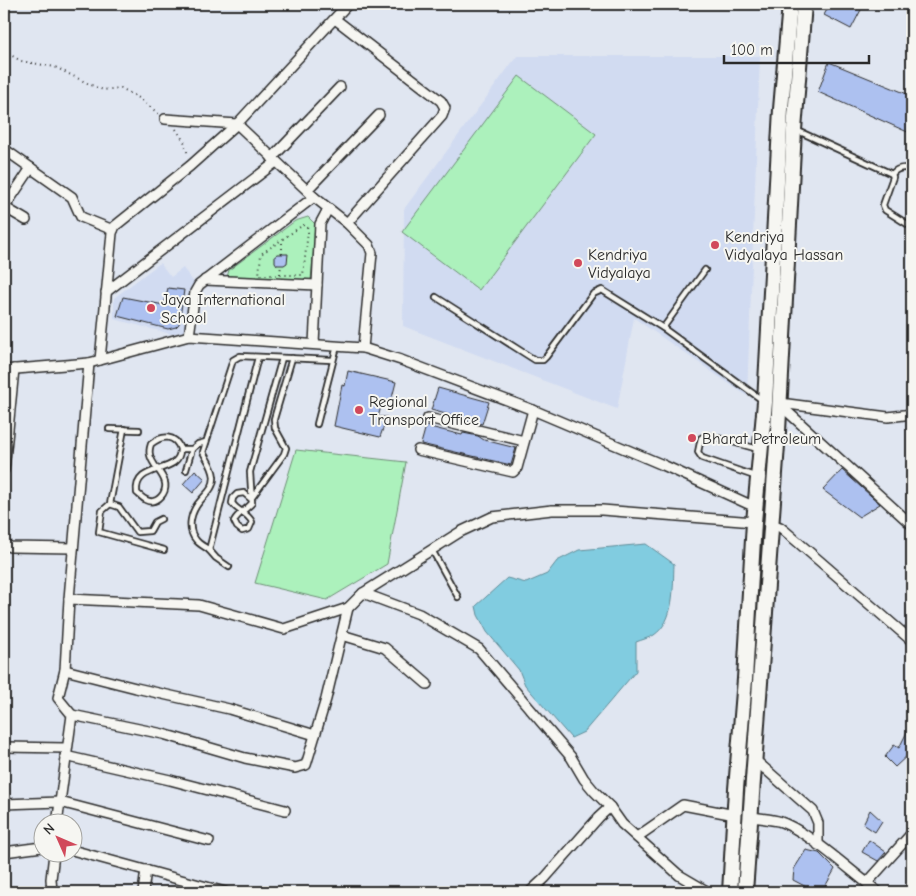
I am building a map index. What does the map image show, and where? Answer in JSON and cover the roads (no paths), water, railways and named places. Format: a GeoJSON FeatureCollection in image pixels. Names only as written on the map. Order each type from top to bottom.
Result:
{"type":"FeatureCollection","features":[{"type":"Feature","properties":{"kind":"main road"},"geometry":{"type":"LineString","coordinates":[[745,892],[771,524],[772,403],[787,129],[790,4]]}},
{"type":"Feature","properties":{"kind":"main road"},"geometry":{"type":"LineString","coordinates":[[787,129],[804,4]]}},
{"type":"Feature","properties":{"kind":"main road"},"geometry":{"type":"LineString","coordinates":[[730,892],[760,449],[772,403]]}},
{"type":"Feature","properties":{"kind":"main road"},"geometry":{"type":"LineString","coordinates":[[754,522],[771,524]]}},
{"type":"Feature","properties":{"kind":"main road"},"geometry":{"type":"LineString","coordinates":[[734,815],[751,817]]}},
{"type":"Feature","properties":{"kind":"street"},"geometry":{"type":"LineString","coordinates":[[100,360],[112,230],[190,166],[237,124],[348,4]]}},
{"type":"Feature","properties":{"kind":"street"},"geometry":{"type":"LineString","coordinates":[[335,19],[440,101],[445,108],[442,116],[347,224]]}},
{"type":"Feature","properties":{"kind":"street"},"geometry":{"type":"LineString","coordinates":[[106,292],[274,160],[340,87]]}},
{"type":"Feature","properties":{"kind":"street"},"geometry":{"type":"LineString","coordinates":[[307,190],[379,114]]}},
{"type":"Feature","properties":{"kind":"street"},"geometry":{"type":"LineString","coordinates":[[165,118],[237,124],[314,197],[369,245],[372,253],[363,348]]}},
{"type":"Feature","properties":{"kind":"street"},"geometry":{"type":"LineString","coordinates":[[4,149],[72,197],[81,217],[112,230]]}},
{"type":"Feature","properties":{"kind":"street"},"geometry":{"type":"LineString","coordinates":[[26,220],[4,207],[31,168]]}},
{"type":"Feature","properties":{"kind":"street"},"geometry":{"type":"LineString","coordinates":[[189,336],[195,292],[205,280],[314,197]]}},
{"type":"Feature","properties":{"kind":"street"},"geometry":{"type":"LineString","coordinates":[[314,344],[320,224],[328,209]]}},
{"type":"Feature","properties":{"kind":"street"},"geometry":{"type":"LineString","coordinates":[[205,280],[316,285]]}},
{"type":"Feature","properties":{"kind":"street"},"geometry":{"type":"LineString","coordinates":[[4,370],[88,363],[189,336],[363,348],[410,363],[533,410],[756,507]]}},
{"type":"Feature","properties":{"kind":"street"},"geometry":{"type":"LineString","coordinates":[[88,363],[65,670],[58,698],[72,714],[163,734],[245,758],[295,768],[306,765],[326,699],[348,608]]}},
{"type":"Feature","properties":{"kind":"street"},"geometry":{"type":"LineString","coordinates":[[4,470],[6,432],[14,369]]}},
{"type":"Feature","properties":{"kind":"street"},"geometry":{"type":"LineString","coordinates":[[772,403],[888,417],[912,414]]}},
{"type":"Feature","properties":{"kind":"street"},"geometry":{"type":"LineString","coordinates":[[772,403],[912,526]]}},
{"type":"Feature","properties":{"kind":"street"},"geometry":{"type":"LineString","coordinates":[[418,450],[511,472],[517,468],[533,410]]}},
{"type":"Feature","properties":{"kind":"street"},"geometry":{"type":"LineString","coordinates":[[428,418],[524,441]]}},
{"type":"Feature","properties":{"kind":"street"},"geometry":{"type":"LineString","coordinates":[[69,599],[199,605],[284,628],[348,608],[363,593],[460,532],[492,517],[552,510],[602,510],[754,522]]}},
{"type":"Feature","properties":{"kind":"street"},"geometry":{"type":"LineString","coordinates":[[771,524],[785,531],[912,641]]}},
{"type":"Feature","properties":{"kind":"street"},"geometry":{"type":"LineString","coordinates":[[4,543],[10,547],[73,548]]}},
{"type":"Feature","properties":{"kind":"street"},"geometry":{"type":"LineString","coordinates":[[363,593],[419,614],[479,649],[571,757],[589,785],[610,807],[622,824],[679,875],[708,892]]}},
{"type":"Feature","properties":{"kind":"street"},"geometry":{"type":"LineString","coordinates":[[342,635],[385,648],[427,684]]}},
{"type":"Feature","properties":{"kind":"street"},"geometry":{"type":"LineString","coordinates":[[65,670],[228,709],[315,735]]}},
{"type":"Feature","properties":{"kind":"street"},"geometry":{"type":"LineString","coordinates":[[58,814],[72,714]]}},
{"type":"Feature","properties":{"kind":"street"},"geometry":{"type":"LineString","coordinates":[[4,747],[66,752],[285,810]]}},
{"type":"Feature","properties":{"kind":"street"},"geometry":{"type":"LineString","coordinates":[[755,760],[812,811],[818,823],[818,845]]}},
{"type":"Feature","properties":{"kind":"street"},"geometry":{"type":"LineString","coordinates":[[4,804],[60,802],[209,841]]}},
{"type":"Feature","properties":{"kind":"street"},"geometry":{"type":"LineString","coordinates":[[637,837],[683,805],[734,815]]}},
{"type":"Feature","properties":{"kind":"street"},"geometry":{"type":"LineString","coordinates":[[530,892],[546,878],[610,807]]}},
{"type":"Feature","properties":{"kind":"street"},"geometry":{"type":"LineString","coordinates":[[751,817],[779,821],[799,832],[878,892]]}},
{"type":"Feature","properties":{"kind":"street"},"geometry":{"type":"LineString","coordinates":[[867,883],[912,833]]}},
{"type":"Feature","properties":{"kind":"street"},"geometry":{"type":"LineString","coordinates":[[4,852],[32,848]]}},
{"type":"Feature","properties":{"kind":"street"},"geometry":{"type":"LineString","coordinates":[[82,853],[225,892]]}},
{"type":"Feature","properties":{"kind":"street"},"geometry":{"type":"LineString","coordinates":[[52,892],[53,864]]}},
{"type":"Feature","properties":{"kind":"street"},"geometry":{"type":"LineString","coordinates":[[142,892],[146,870]]}},
{"type":"Feature","properties":{"kind":"lane"},"geometry":{"type":"LineString","coordinates":[[787,129],[892,174]]}},
{"type":"Feature","properties":{"kind":"lane"},"geometry":{"type":"LineString","coordinates":[[912,170],[904,167],[895,170],[892,174],[893,177],[884,205],[885,210],[912,227]]}},
{"type":"Feature","properties":{"kind":"lane"},"geometry":{"type":"LineString","coordinates":[[663,328],[705,270]]}},
{"type":"Feature","properties":{"kind":"lane"},"geometry":{"type":"LineString","coordinates":[[436,297],[534,360],[539,361],[546,357],[593,294],[598,290],[605,291],[663,328],[772,403]]}},
{"type":"Feature","properties":{"kind":"lane"},"geometry":{"type":"LineString","coordinates":[[317,424],[337,346]]}},
{"type":"Feature","properties":{"kind":"lane"},"geometry":{"type":"LineString","coordinates":[[229,567],[196,540],[190,527],[192,512],[199,501],[211,490],[214,478],[212,466],[203,452],[233,360],[240,356],[332,360]]}},
{"type":"Feature","properties":{"kind":"lane"},"geometry":{"type":"LineString","coordinates":[[209,550],[258,357]]}},
{"type":"Feature","properties":{"kind":"lane"},"geometry":{"type":"LineString","coordinates":[[251,499],[244,493],[238,494],[233,498],[232,503],[236,508],[242,512],[248,515],[252,522],[249,528],[242,531],[234,521],[238,514],[242,512],[252,503],[250,472],[282,358]]}},
{"type":"Feature","properties":{"kind":"lane"},"geometry":{"type":"LineString","coordinates":[[251,499],[284,454],[286,448],[275,428],[274,419],[292,358]]}},
{"type":"Feature","properties":{"kind":"lane"},"geometry":{"type":"LineString","coordinates":[[110,429],[139,430]]}},
{"type":"Feature","properties":{"kind":"lane"},"geometry":{"type":"LineString","coordinates":[[124,429],[110,504],[102,511],[99,532],[164,550]]}},
{"type":"Feature","properties":{"kind":"lane"},"geometry":{"type":"LineString","coordinates":[[758,477],[702,458],[698,452],[698,446],[701,438],[707,435],[760,449]]}},
{"type":"Feature","properties":{"kind":"lane"},"geometry":{"type":"LineString","coordinates":[[180,449],[175,440],[170,437],[158,438],[151,444],[150,456],[158,469],[165,481],[166,488],[162,496],[156,501],[149,502],[137,493],[136,486],[143,475],[158,469],[172,464],[178,459],[180,449]]}},
{"type":"Feature","properties":{"kind":"lane"},"geometry":{"type":"LineString","coordinates":[[186,470],[192,449],[198,444],[206,442]]}},
{"type":"Feature","properties":{"kind":"lane"},"geometry":{"type":"LineString","coordinates":[[180,449],[192,449]]}},
{"type":"Feature","properties":{"kind":"lane"},"geometry":{"type":"LineString","coordinates":[[110,504],[119,506],[137,532],[150,531],[155,522],[161,519]]}},
{"type":"Feature","properties":{"kind":"lane"},"geometry":{"type":"LineString","coordinates":[[432,550],[458,597]]}},
{"type":"Feature","properties":{"kind":"water"},"geometry":{"type":"Polygon","coordinates":[[[646,544],[674,564],[673,593],[666,621],[654,635],[636,642],[636,671],[584,732],[571,738],[525,685],[519,670],[487,632],[478,615],[476,606],[507,578],[526,583],[547,574],[557,561],[579,550],[646,544]]]}},
{"type":"Feature","properties":{"kind":"place","name":"Kendriya Vidyalaya Hassan"},"geometry":{"type":"Point","coordinates":[715,245]}},
{"type":"Feature","properties":{"kind":"place","name":"Kendriya Vidyalaya"},"geometry":{"type":"Point","coordinates":[578,263]}},
{"type":"Feature","properties":{"kind":"place","name":"Jaya International School"},"geometry":{"type":"Point","coordinates":[151,308]}},
{"type":"Feature","properties":{"kind":"place","name":"Regional Transport Office"},"geometry":{"type":"Point","coordinates":[359,410]}},
{"type":"Feature","properties":{"kind":"place","name":"Bharat Petroleum"},"geometry":{"type":"Point","coordinates":[692,438]}}]}
